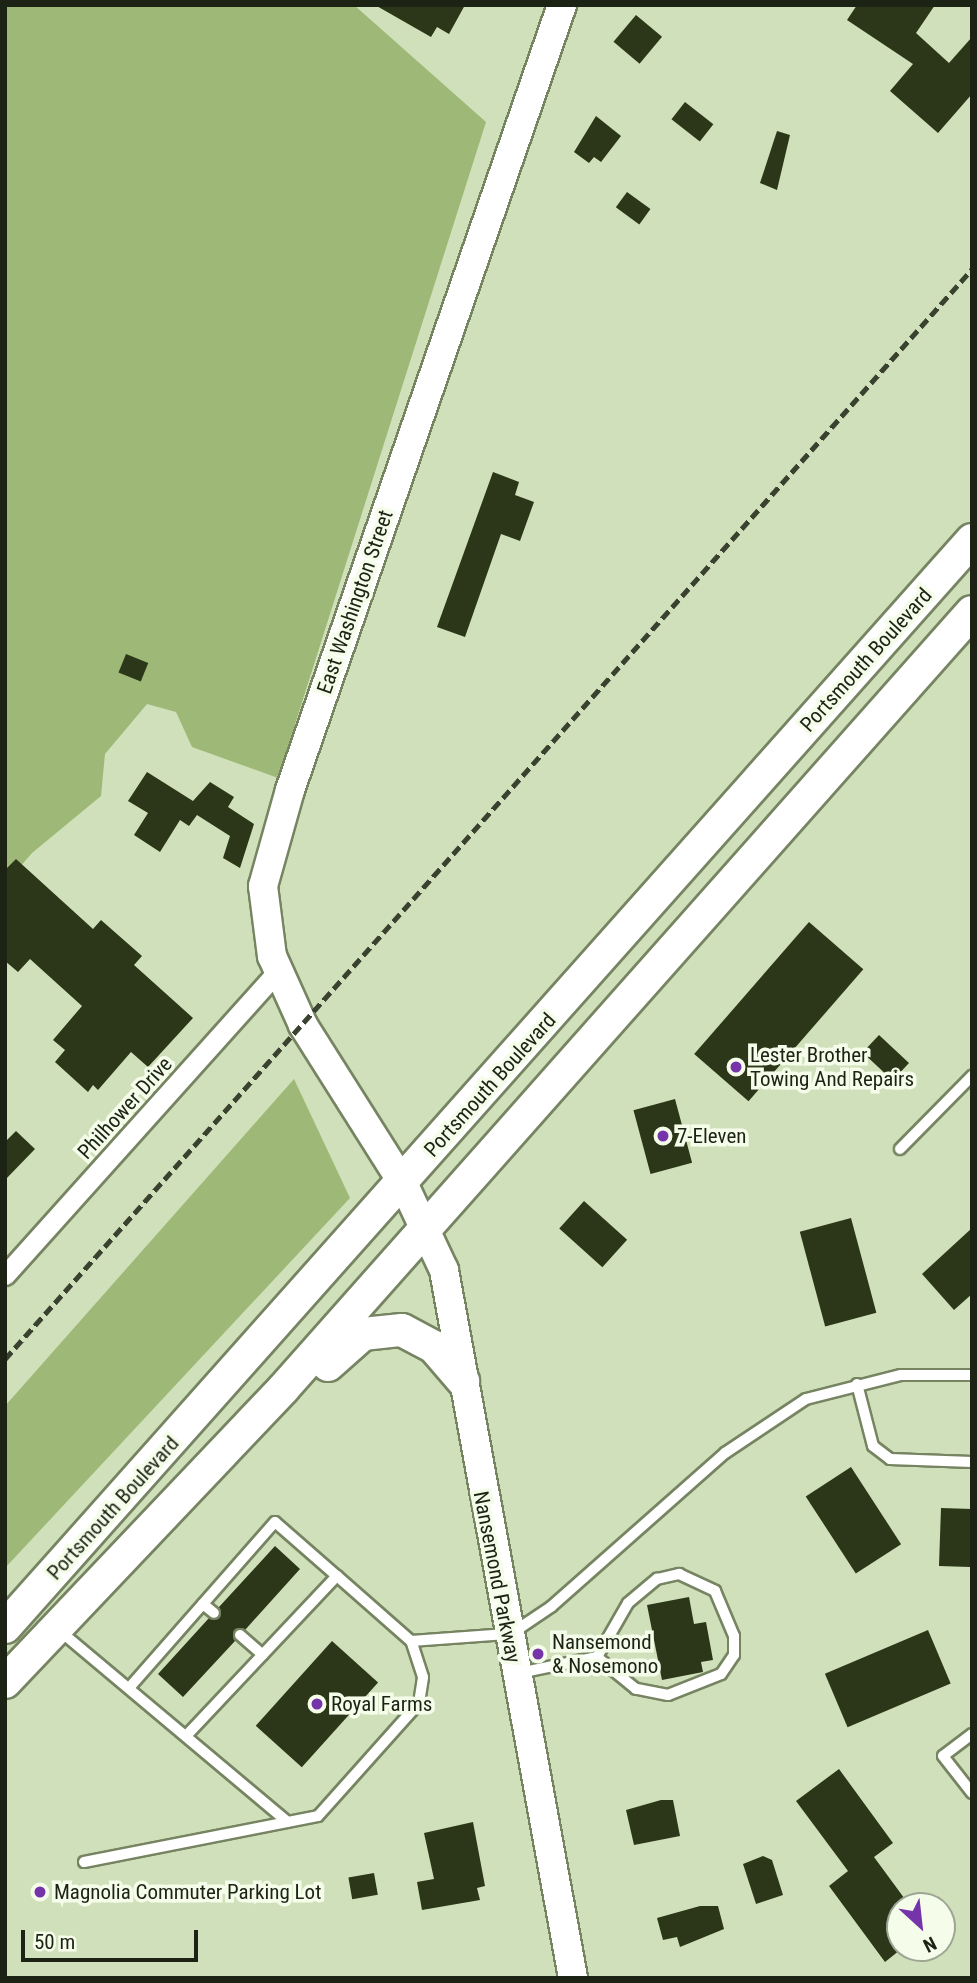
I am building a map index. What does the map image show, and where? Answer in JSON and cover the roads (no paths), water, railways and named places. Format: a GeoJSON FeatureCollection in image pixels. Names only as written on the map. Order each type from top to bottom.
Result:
{"type":"FeatureCollection","features":[{"type":"Feature","properties":{"kind":"main road","name":"East Washington Street"},"geometry":{"type":"LineString","coordinates":[[403,1183],[309,1035],[278,971],[264,919],[268,855],[562,5]]}},
{"type":"Feature","properties":{"kind":"main road","name":"Portsmouth Boulevard"},"geometry":{"type":"LineString","coordinates":[[5,1627],[403,1183],[972,540]]}},
{"type":"Feature","properties":{"kind":"main road","name":"Portsmouth Boulevard"},"geometry":{"type":"LineString","coordinates":[[5,1682],[208,1468],[428,1227],[972,612]]}},
{"type":"Feature","properties":{"kind":"main road","name":"Nansemond Parkway"},"geometry":{"type":"LineString","coordinates":[[403,1183],[428,1227],[451,1303],[507,1634],[573,1978]]}},
{"type":"Feature","properties":{"kind":"main road"},"geometry":{"type":"LineString","coordinates":[[208,1468],[293,1404],[363,1334],[384,1328],[420,1336],[463,1381]]}},
{"type":"Feature","properties":{"kind":"street","name":"Philhower Drive"},"geometry":{"type":"LineString","coordinates":[[5,1275],[278,971]]}},
{"type":"Feature","properties":{"kind":"lane"},"geometry":{"type":"LineString","coordinates":[[900,1149],[972,1076]]}},
{"type":"Feature","properties":{"kind":"lane"},"geometry":{"type":"LineString","coordinates":[[411,1642],[507,1634],[552,1606],[765,1420],[806,1399],[901,1375],[972,1375]]}},
{"type":"Feature","properties":{"kind":"lane"},"geometry":{"type":"LineString","coordinates":[[857,1384],[873,1446],[890,1459],[972,1462]]}},
{"type":"Feature","properties":{"kind":"lane"},"geometry":{"type":"LineString","coordinates":[[84,1862],[318,1816],[419,1703],[423,1677],[411,1642],[275,1522],[129,1688]]}},
{"type":"Feature","properties":{"kind":"lane"},"geometry":{"type":"LineString","coordinates":[[515,1674],[597,1657],[628,1603],[657,1579],[679,1574],[715,1591],[734,1636],[734,1654],[721,1674],[668,1695],[636,1689],[597,1657]]}},
{"type":"Feature","properties":{"kind":"lane"},"geometry":{"type":"LineString","coordinates":[[187,1736],[337,1576]]}},
{"type":"Feature","properties":{"kind":"lane"},"geometry":{"type":"LineString","coordinates":[[203,1604],[214,1613]]}},
{"type":"Feature","properties":{"kind":"lane"},"geometry":{"type":"LineString","coordinates":[[57,1628],[288,1822]]}},
{"type":"Feature","properties":{"kind":"lane"},"geometry":{"type":"LineString","coordinates":[[240,1635],[263,1655]]}},
{"type":"Feature","properties":{"kind":"lane"},"geometry":{"type":"LineString","coordinates":[[972,1734],[943,1756],[972,1793]]}},
{"type":"Feature","properties":{"kind":"railway"},"geometry":{"type":"LineString","coordinates":[[5,1359],[972,269]]}},
{"type":"Feature","properties":{"kind":"place","name":"Lester Brother Towing And Repairs"},"geometry":{"type":"Point","coordinates":[736,1067]}},
{"type":"Feature","properties":{"kind":"place","name":"7-Eleven"},"geometry":{"type":"Point","coordinates":[663,1136]}},
{"type":"Feature","properties":{"kind":"place","name":"Nansemond & Nosemono"},"geometry":{"type":"Point","coordinates":[538,1654]}},
{"type":"Feature","properties":{"kind":"place","name":"Royal Farms"},"geometry":{"type":"Point","coordinates":[317,1704]}},
{"type":"Feature","properties":{"kind":"place","name":"Magnolia Commuter Parking Lot"},"geometry":{"type":"Point","coordinates":[40,1892]}}]}
